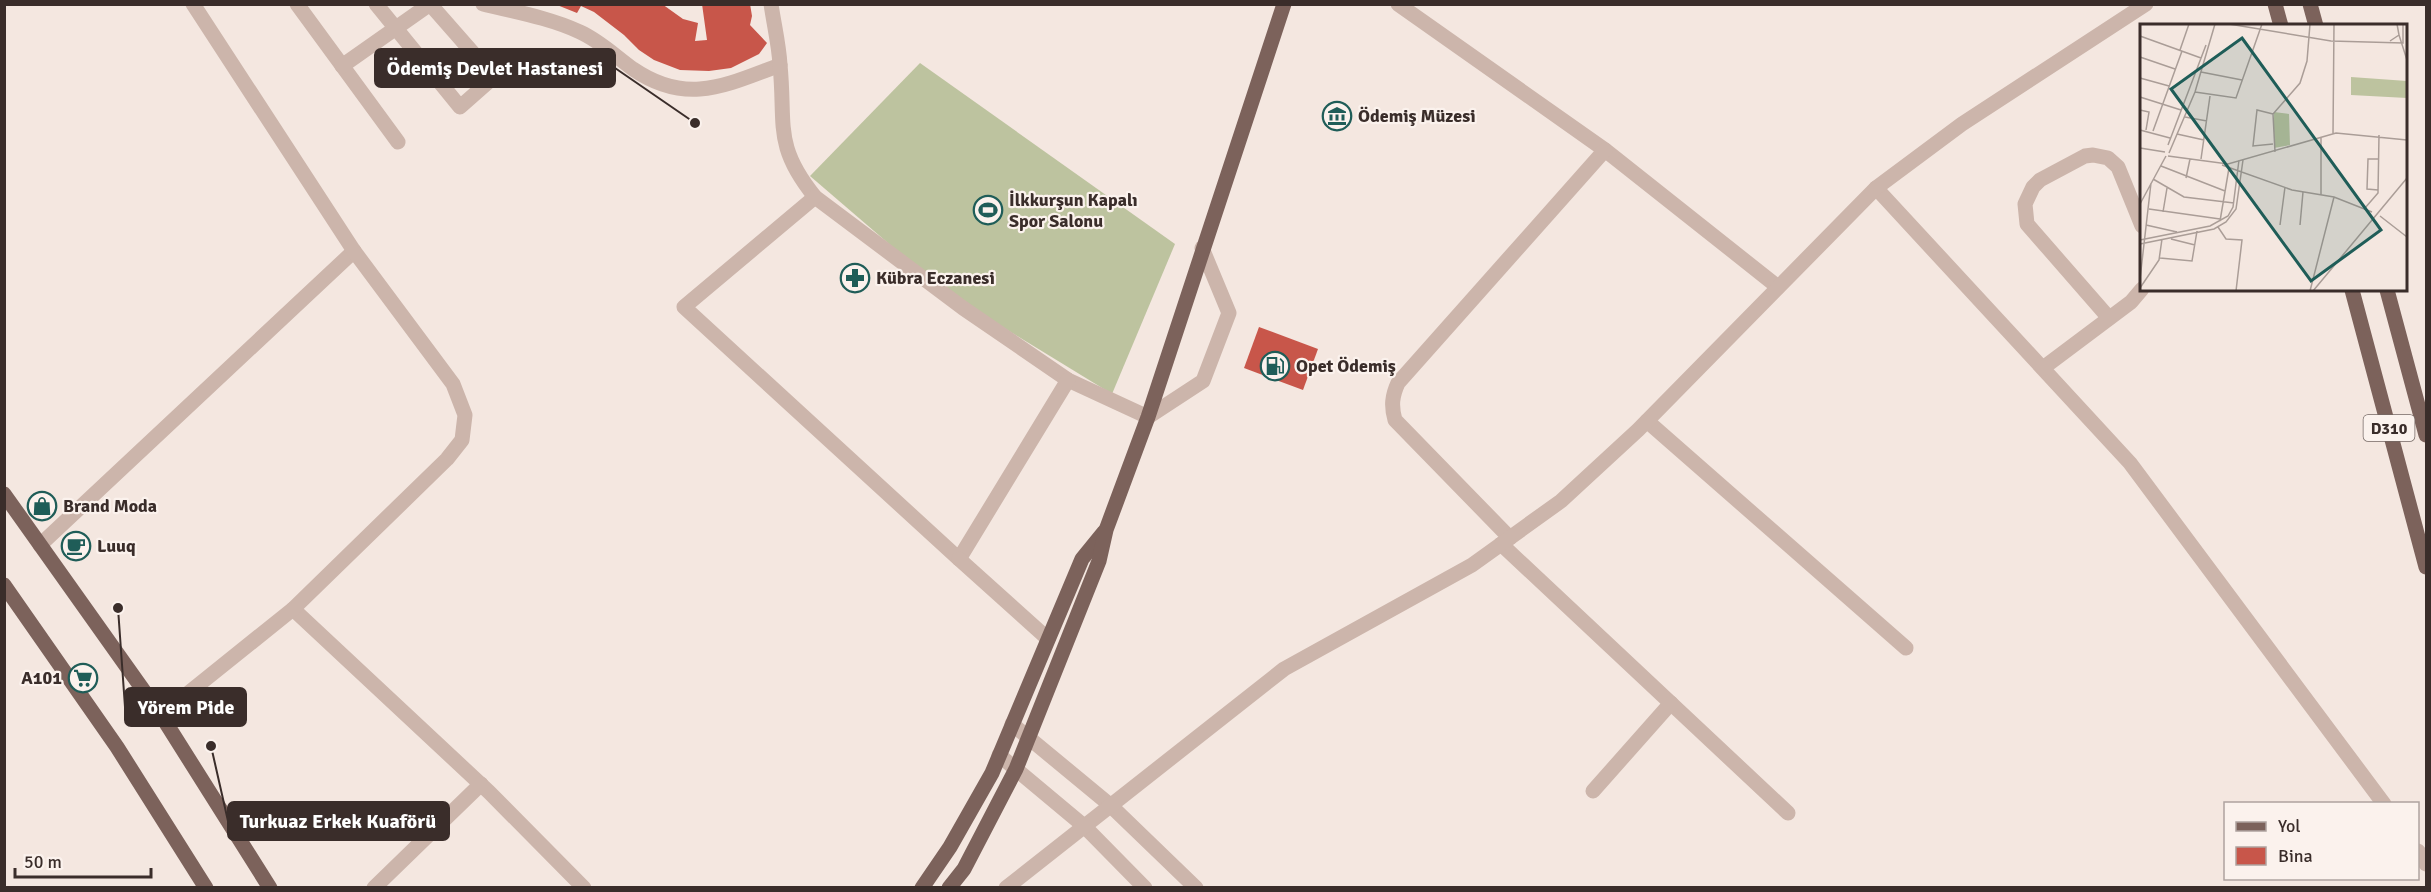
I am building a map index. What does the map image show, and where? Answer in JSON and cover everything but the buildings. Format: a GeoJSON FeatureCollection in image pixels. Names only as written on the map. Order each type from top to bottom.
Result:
{"type":"FeatureCollection","features":[{"type":"Feature","properties":{"kind":"main road"},"geometry":{"type":"LineString","coordinates":[[950,888],[963,869],[1017,769],[1100,561],[1106,530],[1148,417],[1284,4]]}},
{"type":"Feature","properties":{"kind":"main road"},"geometry":{"type":"LineString","coordinates":[[2275,4],[2280,24]]}},
{"type":"Feature","properties":{"kind":"main road"},"geometry":{"type":"LineString","coordinates":[[2310,4],[2315,24]]}},
{"type":"Feature","properties":{"kind":"main road","name":"D310"},"geometry":{"type":"LineString","coordinates":[[2352,291],[2427,567]]}},
{"type":"Feature","properties":{"kind":"main road","name":"D310"},"geometry":{"type":"LineString","coordinates":[[2387,291],[2427,435]]}},
{"type":"Feature","properties":{"kind":"main road"},"geometry":{"type":"LineString","coordinates":[[4,494],[161,715],[270,888]]}},
{"type":"Feature","properties":{"kind":"main road"},"geometry":{"type":"LineString","coordinates":[[922,888],[951,847],[992,773],[1082,559],[1106,530]]}},
{"type":"Feature","properties":{"kind":"main road"},"geometry":{"type":"LineString","coordinates":[[4,585],[117,747],[206,888]]}},
{"type":"Feature","properties":{"kind":"street"},"geometry":{"type":"LineString","coordinates":[[161,715],[293,609],[447,459],[462,440],[465,415],[453,384],[354,251],[193,4]]}},
{"type":"Feature","properties":{"kind":"street"},"geometry":{"type":"LineString","coordinates":[[297,4],[398,142]]}},
{"type":"Feature","properties":{"kind":"street"},"geometry":{"type":"LineString","coordinates":[[342,66],[396,29],[430,4],[494,77],[460,107],[396,29],[376,4]]}},
{"type":"Feature","properties":{"kind":"street"},"geometry":{"type":"LineString","coordinates":[[483,4],[550,21],[581,33],[607,48],[643,75],[670,86],[694,89],[718,88],[780,65]]}},
{"type":"Feature","properties":{"kind":"street"},"geometry":{"type":"LineString","coordinates":[[771,4],[780,65],[783,134],[788,155],[799,177],[815,197],[963,308],[1068,380],[1148,417],[1203,381],[1229,313],[1202,248]]}},
{"type":"Feature","properties":{"kind":"street"},"geometry":{"type":"LineString","coordinates":[[1398,4],[1605,150],[1778,287]]}},
{"type":"Feature","properties":{"kind":"street"},"geometry":{"type":"LineString","coordinates":[[1006,888],[1284,669],[1472,565],[1561,501],[1647,421],[1876,188],[1962,124],[2146,4]]}},
{"type":"Feature","properties":{"kind":"street"},"geometry":{"type":"LineString","coordinates":[[1605,150],[1398,383],[1392,402],[1395,420],[1505,541],[1788,813]]}},
{"type":"Feature","properties":{"kind":"street"},"geometry":{"type":"LineString","coordinates":[[2109,318],[2027,224],[2024,210],[2028,194],[2040,180],[2085,156],[2102,156],[2118,167],[2140,221]]}},
{"type":"Feature","properties":{"kind":"street"},"geometry":{"type":"LineString","coordinates":[[1876,188],[2130,463],[2383,802]]}},
{"type":"Feature","properties":{"kind":"street"},"geometry":{"type":"LineString","coordinates":[[815,197],[684,308],[1048,639]]}},
{"type":"Feature","properties":{"kind":"street"},"geometry":{"type":"LineString","coordinates":[[40,546],[354,251]]}},
{"type":"Feature","properties":{"kind":"street"},"geometry":{"type":"LineString","coordinates":[[2043,369],[2131,302],[2140,291]]}},
{"type":"Feature","properties":{"kind":"street"},"geometry":{"type":"LineString","coordinates":[[959,559],[1068,380]]}},
{"type":"Feature","properties":{"kind":"street"},"geometry":{"type":"LineString","coordinates":[[1647,421],[1906,648]]}},
{"type":"Feature","properties":{"kind":"street"},"geometry":{"type":"LineString","coordinates":[[293,609],[481,784],[584,888]]}},
{"type":"Feature","properties":{"kind":"street"},"geometry":{"type":"LineString","coordinates":[[1593,791],[1671,703]]}},
{"type":"Feature","properties":{"kind":"street"},"geometry":{"type":"LineString","coordinates":[[1012,724],[1110,805],[1196,888]]}},
{"type":"Feature","properties":{"kind":"street"},"geometry":{"type":"LineString","coordinates":[[999,755],[1084,826],[1145,888]]}},
{"type":"Feature","properties":{"kind":"street"},"geometry":{"type":"LineString","coordinates":[[374,888],[481,784]]}},
{"type":"Feature","properties":{"kind":"green space","name":"İlkkurşun Kapalı Spor Salonu"},"geometry":{"type":"Polygon","coordinates":[[[920,63],[1175,244],[1112,394],[945,292],[810,176],[920,63]]]}},
{"type":"Feature","properties":{"kind":"place","name":"Ödemiş Müzesi"},"geometry":{"type":"Point","coordinates":[1337,116]}},
{"type":"Feature","properties":{"kind":"place","name":"Ödemiş Devlet Hastanesi"},"geometry":{"type":"Point","coordinates":[695,123]}},
{"type":"Feature","properties":{"kind":"place","name":"İlkkurşun Kapalı Spor Salonu"},"geometry":{"type":"Point","coordinates":[988,210]}},
{"type":"Feature","properties":{"kind":"place","name":"Kübra Eczanesi"},"geometry":{"type":"Point","coordinates":[855,278]}},
{"type":"Feature","properties":{"kind":"place","name":"Opet Ödemiş"},"geometry":{"type":"Point","coordinates":[1275,366]}},
{"type":"Feature","properties":{"kind":"place","name":"Brand Moda"},"geometry":{"type":"Point","coordinates":[42,506]}},
{"type":"Feature","properties":{"kind":"place","name":"Luuq"},"geometry":{"type":"Point","coordinates":[76,546]}},
{"type":"Feature","properties":{"kind":"place","name":"Yörem Pide"},"geometry":{"type":"Point","coordinates":[118,608]}},
{"type":"Feature","properties":{"kind":"place","name":"A101"},"geometry":{"type":"Point","coordinates":[83,678]}},
{"type":"Feature","properties":{"kind":"place","name":"Turkuaz Erkek Kuaförü"},"geometry":{"type":"Point","coordinates":[211,746]}}]}
